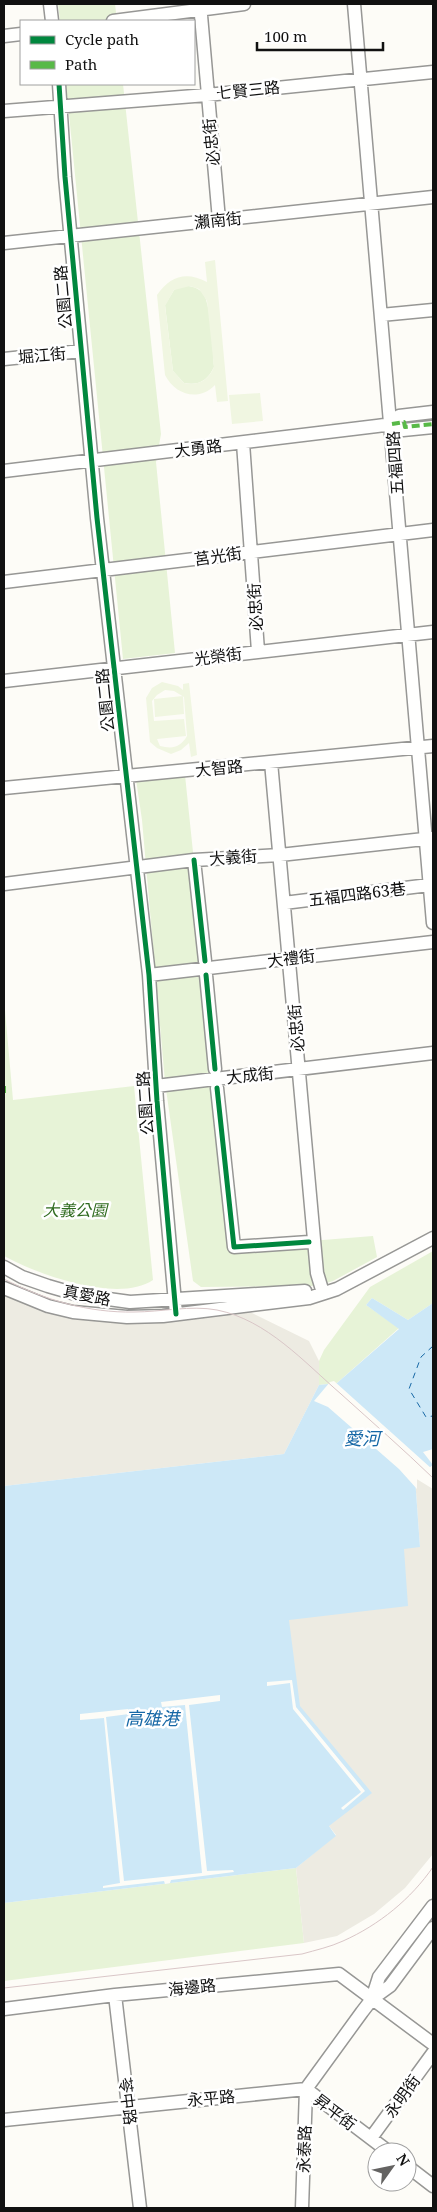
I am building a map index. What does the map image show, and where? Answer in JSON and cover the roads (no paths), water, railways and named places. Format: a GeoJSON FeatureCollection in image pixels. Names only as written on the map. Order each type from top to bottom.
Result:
{"type":"FeatureCollection","features":[{"type":"Feature","properties":{"kind":"street"},"geometry":{"type":"LineString","coordinates":[[50,4],[52,20]]}},
{"type":"Feature","properties":{"kind":"street"},"geometry":{"type":"LineString","coordinates":[[119,20],[200,6],[244,4]]}},
{"type":"Feature","properties":{"kind":"street","name":"五福四路"},"geometry":{"type":"LineString","coordinates":[[354,4],[370,204],[392,424],[407,634],[429,838],[429,885],[433,923]]}},
{"type":"Feature","properties":{"kind":"street","name":"必忠街"},"geometry":{"type":"LineString","coordinates":[[200,6],[219,220]]}},
{"type":"Feature","properties":{"kind":"street"},"geometry":{"type":"LineString","coordinates":[[4,36],[20,34]]}},
{"type":"Feature","properties":{"kind":"street","name":"七賢三路"},"geometry":{"type":"LineString","coordinates":[[4,111],[433,72]]}},
{"type":"Feature","properties":{"kind":"street","name":"公園二路"},"geometry":{"type":"LineString","coordinates":[[59,85],[70,236],[103,570],[149,975],[156,1086],[176,1314]]}},
{"type":"Feature","properties":{"kind":"street","name":"瀨南街"},"geometry":{"type":"LineString","coordinates":[[4,243],[433,197]]}},
{"type":"Feature","properties":{"kind":"street"},"geometry":{"type":"LineString","coordinates":[[381,315],[433,310]]}},
{"type":"Feature","properties":{"kind":"street","name":"堀江街"},"geometry":{"type":"LineString","coordinates":[[4,359],[81,351]]}},
{"type":"Feature","properties":{"kind":"street","name":"大勇路"},"geometry":{"type":"LineString","coordinates":[[392,424],[399,416],[433,412]]}},
{"type":"Feature","properties":{"kind":"street","name":"大勇路"},"geometry":{"type":"LineString","coordinates":[[4,471],[392,424],[403,430],[433,427]]}},
{"type":"Feature","properties":{"kind":"street","name":"必忠街"},"geometry":{"type":"LineString","coordinates":[[243,442],[258,652]]}},
{"type":"Feature","properties":{"kind":"street","name":"莒光街"},"geometry":{"type":"LineString","coordinates":[[4,582],[433,530]]}},
{"type":"Feature","properties":{"kind":"street","name":"光榮街"},"geometry":{"type":"LineString","coordinates":[[4,681],[433,632]]}},
{"type":"Feature","properties":{"kind":"street","name":"大智路"},"geometry":{"type":"LineString","coordinates":[[4,788],[433,746]]}},
{"type":"Feature","properties":{"kind":"street","name":"必忠街"},"geometry":{"type":"LineString","coordinates":[[271,762],[317,1273],[322,1293]]}},
{"type":"Feature","properties":{"kind":"street","name":"大義街"},"geometry":{"type":"LineString","coordinates":[[4,884],[194,860],[280,854],[429,838]]}},
{"type":"Feature","properties":{"kind":"street"},"geometry":{"type":"LineString","coordinates":[[194,860],[205,961]]}},
{"type":"Feature","properties":{"kind":"street","name":"五福四路63巷"},"geometry":{"type":"LineString","coordinates":[[284,903],[429,885]]}},
{"type":"Feature","properties":{"kind":"street","name":"大禮街"},"geometry":{"type":"LineString","coordinates":[[149,975],[433,942]]}},
{"type":"Feature","properties":{"kind":"street"},"geometry":{"type":"LineString","coordinates":[[206,975],[215,1068]]}},
{"type":"Feature","properties":{"kind":"street","name":"大成街"},"geometry":{"type":"LineString","coordinates":[[156,1086],[433,1053]]}},
{"type":"Feature","properties":{"kind":"street"},"geometry":{"type":"LineString","coordinates":[[217,1088],[234,1247],[309,1242]]}},
{"type":"Feature","properties":{"kind":"street"},"geometry":{"type":"LineString","coordinates":[[176,1314],[304,1299],[337,1289],[433,1238]]}},
{"type":"Feature","properties":{"kind":"street","name":"真愛路"},"geometry":{"type":"LineString","coordinates":[[4,1266],[31,1280],[79,1295],[130,1302],[176,1301]]}},
{"type":"Feature","properties":{"kind":"street","name":"真愛路"},"geometry":{"type":"LineString","coordinates":[[4,1288],[48,1306],[94,1315],[127,1317],[176,1314]]}},
{"type":"Feature","properties":{"kind":"street"},"geometry":{"type":"LineString","coordinates":[[176,1301],[310,1290],[322,1293]]}},
{"type":"Feature","properties":{"kind":"street"},"geometry":{"type":"LineString","coordinates":[[372,1999],[379,1977],[433,1906]]}},
{"type":"Feature","properties":{"kind":"street"},"geometry":{"type":"LineString","coordinates":[[306,2089],[372,1999],[390,1986],[433,1928]]}},
{"type":"Feature","properties":{"kind":"street","name":"海邊路"},"geometry":{"type":"LineString","coordinates":[[4,2009],[115,1995],[338,1974],[433,2044]]}},
{"type":"Feature","properties":{"kind":"street","name":"苓中路"},"geometry":{"type":"LineString","coordinates":[[115,1995],[140,2208]]}},
{"type":"Feature","properties":{"kind":"street","name":"永明街"},"geometry":{"type":"LineString","coordinates":[[371,2138],[433,2053]]}},
{"type":"Feature","properties":{"kind":"street","name":"永平路"},"geometry":{"type":"LineString","coordinates":[[4,2120],[306,2089]]}},
{"type":"Feature","properties":{"kind":"street","name":"昇平街"},"geometry":{"type":"LineString","coordinates":[[306,2089],[376,2142]]}},
{"type":"Feature","properties":{"kind":"street","name":"永泰路"},"geometry":{"type":"LineString","coordinates":[[302,2208],[306,2089]]}},
{"type":"Feature","properties":{"kind":"street"},"geometry":{"type":"LineString","coordinates":[[417,2174],[433,2186]]}},
{"type":"Feature","properties":{"kind":"water","name":"高雄港"},"geometry":{"type":"Polygon","coordinates":[[[372,1298],[408,1320],[433,1303],[433,1449],[423,1452],[433,1465],[415,1478],[420,1547],[404,1549],[408,1606],[289,1620],[300,1706],[372,1793],[329,1826],[336,1836],[296,1868],[4,1903],[4,1486],[284,1454],[319,1385],[337,1383],[399,1329],[366,1305],[372,1298]]]}},
{"type":"Feature","properties":{"kind":"tram line"},"geometry":{"type":"LineString","coordinates":[[4,1279],[51,1299],[84,1308],[117,1312],[144,1312],[186,1308],[217,1310],[235,1315],[268,1333],[299,1356],[433,1478]]}},
{"type":"Feature","properties":{"kind":"tram line"},"geometry":{"type":"LineString","coordinates":[[4,1988],[302,1954],[318,1950],[356,1935],[381,1919],[415,1890],[433,1867]]}},
{"type":"Feature","properties":{"kind":"park label","name":"大義公園"},"geometry":{"type":"Point","coordinates":[75,1210]}},
{"type":"Feature","properties":{"kind":"water label","name":"愛河"},"geometry":{"type":"Point","coordinates":[362,1439]}}]}
